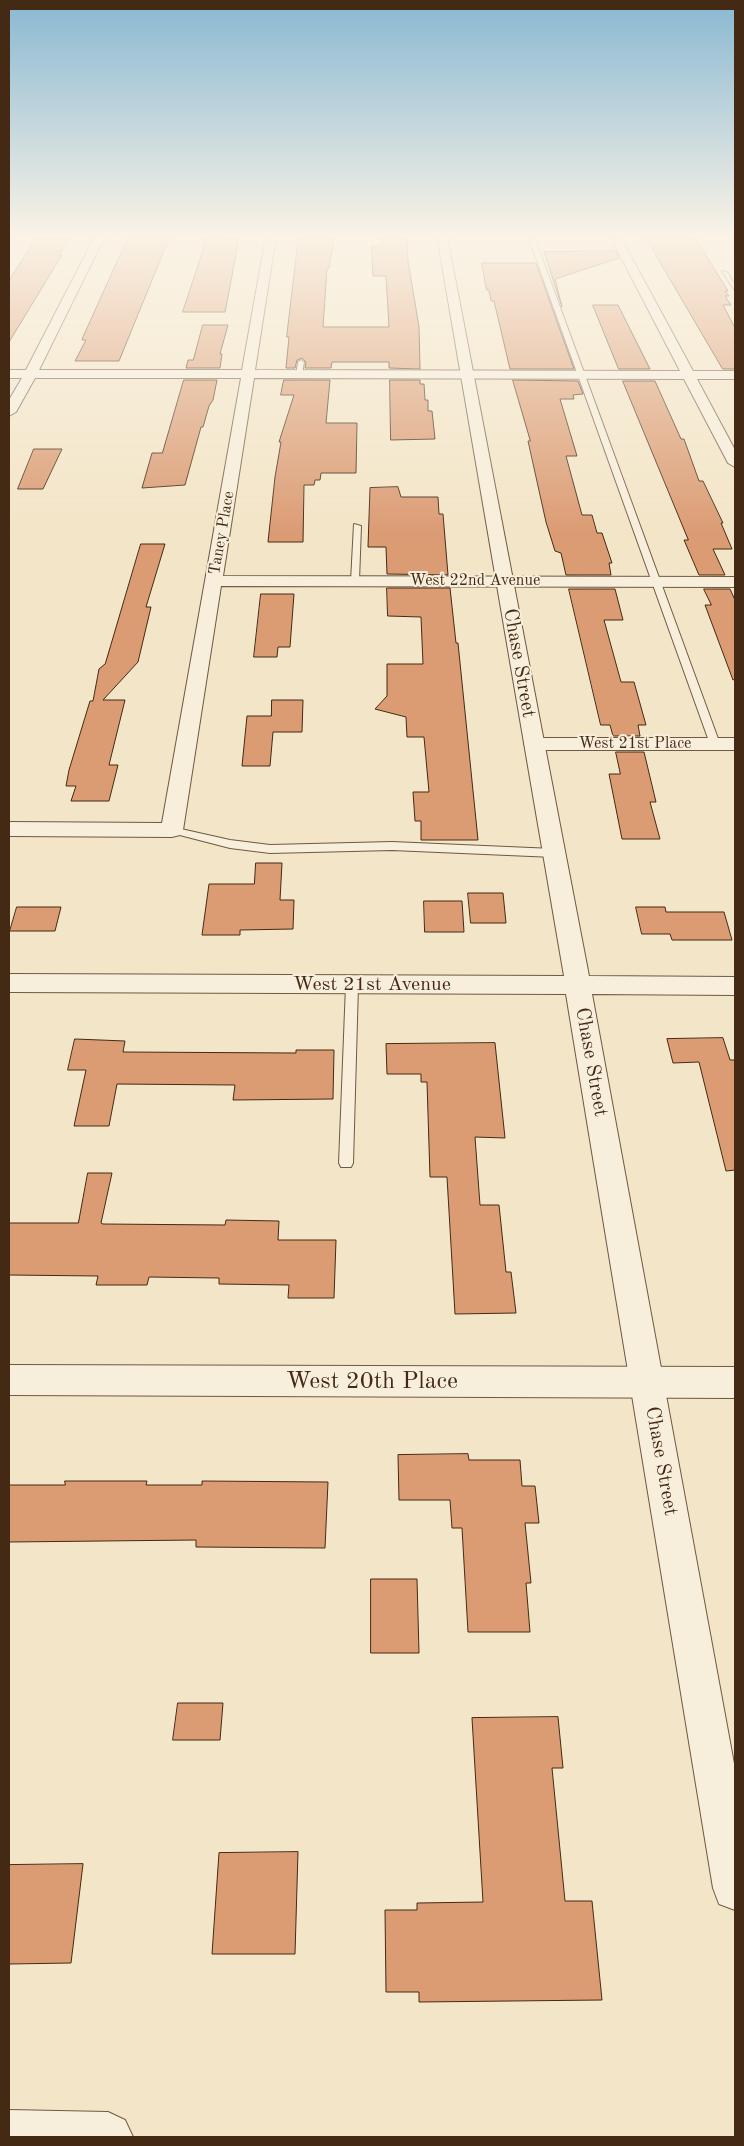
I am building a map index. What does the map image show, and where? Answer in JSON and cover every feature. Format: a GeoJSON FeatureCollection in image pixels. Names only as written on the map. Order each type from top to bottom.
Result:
{"type":"FeatureCollection","features":[{"type":"Feature","properties":{"kind":"street"},"geometry":{"type":"LineString","coordinates":[[9,412],[49,336]]}},
{"type":"Feature","properties":{"kind":"street","name":"Taney Place"},"geometry":{"type":"LineString","coordinates":[[172,830],[254,336]]}},
{"type":"Feature","properties":{"kind":"street","name":"Chase Street"},"geometry":{"type":"LineString","coordinates":[[460,336],[578,986],[735,1888]]}},
{"type":"Feature","properties":{"kind":"street"},"geometry":{"type":"LineString","coordinates":[[669,336],[735,463]]}},
{"type":"Feature","properties":{"kind":"street"},"geometry":{"type":"LineString","coordinates":[[9,374],[248,375],[300,368],[467,375],[735,375]]}},
{"type":"Feature","properties":{"kind":"street","name":"West 22nd Avenue"},"geometry":{"type":"LineString","coordinates":[[214,581],[735,582]]}},
{"type":"Feature","properties":{"kind":"street","name":"West 21st Place"},"geometry":{"type":"LineString","coordinates":[[534,744],[725,744]]}},
{"type":"Feature","properties":{"kind":"street"},"geometry":{"type":"LineString","coordinates":[[9,829],[172,830]]}},
{"type":"Feature","properties":{"kind":"street","name":"West 21st Avenue"},"geometry":{"type":"LineString","coordinates":[[9,983],[735,986]]}},
{"type":"Feature","properties":{"kind":"street","name":"West 20th Place"},"geometry":{"type":"LineString","coordinates":[[9,1380],[735,1382]]}},
{"type":"Feature","properties":{"kind":"street"},"geometry":{"type":"LineString","coordinates":[[9,2136],[108,2137]]}},
{"type":"Feature","properties":{"kind":"lane"},"geometry":{"type":"LineString","coordinates":[[567,336],[657,582],[725,744]]}},
{"type":"Feature","properties":{"kind":"lane"},"geometry":{"type":"LineString","coordinates":[[355,581],[358,542],[357,526]]}},
{"type":"Feature","properties":{"kind":"lane"},"geometry":{"type":"LineString","coordinates":[[172,830],[230,844],[270,849],[392,846],[554,853]]}},
{"type":"Feature","properties":{"kind":"lane"},"geometry":{"type":"LineString","coordinates":[[346,1163],[352,985]]}},
{"type":"Feature","properties":{"kind":"building"},"geometry":{"type":"Polygon","coordinates":[[[129,336],[119,361],[75,361],[86,340],[82,340],[83,337],[129,336]]]}},
{"type":"Feature","properties":{"kind":"building"},"geometry":{"type":"Polygon","coordinates":[[[200,336],[225,336],[220,354],[222,354],[220,368],[186,368],[188,360],[193,360],[200,336]]]}},
{"type":"Feature","properties":{"kind":"building"},"geometry":{"type":"Polygon","coordinates":[[[419,336],[420,369],[389,368],[389,362],[332,362],[331,368],[305,368],[306,362],[302,358],[297,360],[295,368],[286,368],[289,337],[287,337],[419,336]]]}},
{"type":"Feature","properties":{"kind":"building"},"geometry":{"type":"Polygon","coordinates":[[[502,336],[562,336],[574,369],[510,369],[502,336]]]}},
{"type":"Feature","properties":{"kind":"building"},"geometry":{"type":"Polygon","coordinates":[[[606,336],[634,336],[650,369],[619,369],[606,336]]]}},
{"type":"Feature","properties":{"kind":"building"},"geometry":{"type":"Polygon","coordinates":[[[704,336],[735,336],[735,369],[723,369],[704,336]]]}},
{"type":"Feature","properties":{"kind":"building"},"geometry":{"type":"Polygon","coordinates":[[[184,380],[217,380],[213,400],[209,406],[203,427],[201,427],[185,485],[142,488],[152,453],[162,453],[184,380]]]}},
{"type":"Feature","properties":{"kind":"building"},"geometry":{"type":"Polygon","coordinates":[[[284,380],[330,380],[326,423],[357,423],[356,473],[321,473],[320,480],[315,480],[314,485],[304,485],[303,542],[268,542],[281,442],[279,442],[294,395],[281,395],[284,380]]]}},
{"type":"Feature","properties":{"kind":"building"},"geometry":{"type":"Polygon","coordinates":[[[390,380],[420,380],[420,384],[424,384],[425,400],[428,400],[428,411],[432,411],[435,439],[391,440],[390,380]]]}},
{"type":"Feature","properties":{"kind":"building"},"geometry":{"type":"Polygon","coordinates":[[[513,380],[578,381],[583,394],[573,395],[574,399],[560,399],[577,456],[566,456],[582,515],[592,515],[597,533],[602,533],[612,563],[609,563],[611,575],[566,575],[561,553],[555,551],[546,522],[528,441],[530,441],[513,380]]]}},
{"type":"Feature","properties":{"kind":"building"},"geometry":{"type":"Polygon","coordinates":[[[623,381],[655,381],[681,439],[684,439],[699,481],[703,481],[723,523],[721,523],[732,549],[713,549],[725,575],[699,575],[684,540],[688,540],[623,381]]]}},
{"type":"Feature","properties":{"kind":"building"},"geometry":{"type":"Polygon","coordinates":[[[34,449],[62,449],[43,489],[18,489],[34,449]]]}},
{"type":"Feature","properties":{"kind":"building"},"geometry":{"type":"Polygon","coordinates":[[[398,487],[401,497],[438,497],[439,514],[443,514],[448,575],[387,574],[386,547],[368,547],[370,488],[398,487]]]}},
{"type":"Feature","properties":{"kind":"building"},"geometry":{"type":"Polygon","coordinates":[[[141,544],[165,544],[146,607],[151,607],[138,662],[103,700],[125,700],[109,765],[118,765],[109,801],[71,801],[76,786],[66,786],[69,770],[90,701],[93,701],[99,669],[105,664],[141,544]]]}},
{"type":"Feature","properties":{"kind":"building"},"geometry":{"type":"Polygon","coordinates":[[[387,588],[450,588],[456,643],[458,643],[478,840],[421,840],[421,821],[415,821],[413,792],[429,792],[424,737],[407,737],[406,717],[375,709],[387,696],[387,664],[423,664],[421,617],[388,616],[387,588]]]}},
{"type":"Feature","properties":{"kind":"building"},"geometry":{"type":"Polygon","coordinates":[[[569,589],[615,589],[623,620],[604,620],[621,682],[634,682],[646,725],[638,725],[640,736],[613,736],[610,725],[601,725],[569,589]]]}},
{"type":"Feature","properties":{"kind":"building"},"geometry":{"type":"Polygon","coordinates":[[[704,589],[730,589],[735,600],[735,679],[733,680],[705,605],[711,605],[704,589]]]}},
{"type":"Feature","properties":{"kind":"building"},"geometry":{"type":"Polygon","coordinates":[[[261,594],[294,594],[290,647],[278,647],[277,657],[254,657],[261,594]]]}},
{"type":"Feature","properties":{"kind":"building"},"geometry":{"type":"Polygon","coordinates":[[[272,700],[303,700],[302,732],[273,732],[270,766],[242,766],[247,716],[271,716],[272,700]]]}},
{"type":"Feature","properties":{"kind":"building"},"geometry":{"type":"Polygon","coordinates":[[[616,752],[644,752],[656,802],[650,802],[660,839],[622,839],[609,774],[620,774],[616,752]]]}},
{"type":"Feature","properties":{"kind":"building"},"geometry":{"type":"Polygon","coordinates":[[[256,863],[282,863],[280,900],[294,900],[293,929],[240,930],[240,935],[202,935],[209,884],[254,884],[256,863]]]}},
{"type":"Feature","properties":{"kind":"building"},"geometry":{"type":"Polygon","coordinates":[[[468,893],[503,893],[506,923],[471,923],[468,893]]]}},
{"type":"Feature","properties":{"kind":"building"},"geometry":{"type":"Polygon","coordinates":[[[424,901],[462,901],[464,932],[425,932],[424,901]]]}},
{"type":"Feature","properties":{"kind":"building"},"geometry":{"type":"Polygon","coordinates":[[[17,907],[61,907],[55,931],[10,931],[17,907]]]}},
{"type":"Feature","properties":{"kind":"building"},"geometry":{"type":"Polygon","coordinates":[[[636,907],[665,907],[666,912],[724,912],[732,940],[672,940],[670,934],[642,934],[636,907]]]}},
{"type":"Feature","properties":{"kind":"building"},"geometry":{"type":"Polygon","coordinates":[[[723,1038],[730,1060],[735,1060],[735,1170],[726,1171],[699,1062],[673,1063],[667,1039],[723,1038]]]}},
{"type":"Feature","properties":{"kind":"building"},"geometry":{"type":"Polygon","coordinates":[[[75,1039],[125,1041],[123,1052],[296,1053],[296,1050],[334,1050],[333,1099],[233,1100],[235,1085],[117,1084],[109,1126],[74,1126],[86,1070],[68,1070],[75,1039]]]}},
{"type":"Feature","properties":{"kind":"building"},"geometry":{"type":"Polygon","coordinates":[[[495,1043],[505,1138],[475,1137],[480,1205],[499,1205],[506,1272],[511,1272],[516,1313],[455,1314],[447,1177],[430,1177],[427,1082],[421,1082],[421,1074],[387,1074],[386,1044],[495,1043]]]}},
{"type":"Feature","properties":{"kind":"building"},"geometry":{"type":"Polygon","coordinates":[[[88,1173],[112,1173],[101,1223],[103,1224],[225,1225],[226,1220],[279,1221],[278,1240],[336,1240],[334,1298],[288,1298],[289,1285],[219,1284],[219,1278],[149,1277],[147,1285],[96,1285],[98,1276],[9,1275],[9,1223],[78,1223],[88,1173]]]}},
{"type":"Feature","properties":{"kind":"building"},"geometry":{"type":"Polygon","coordinates":[[[468,1454],[469,1460],[520,1460],[522,1486],[535,1486],[539,1523],[525,1523],[531,1583],[526,1583],[530,1632],[468,1632],[462,1528],[452,1528],[450,1500],[399,1500],[398,1455],[468,1454]]]}},
{"type":"Feature","properties":{"kind":"building"},"geometry":{"type":"Polygon","coordinates":[[[65,1481],[147,1481],[146,1485],[202,1485],[202,1481],[328,1482],[325,1548],[196,1547],[196,1540],[9,1542],[9,1485],[65,1485],[65,1481]]]}},
{"type":"Feature","properties":{"kind":"building"},"geometry":{"type":"Polygon","coordinates":[[[371,1579],[417,1579],[419,1653],[371,1653],[371,1579]]]}},
{"type":"Feature","properties":{"kind":"building"},"geometry":{"type":"Polygon","coordinates":[[[178,1703],[223,1703],[220,1740],[173,1740],[178,1703]]]}},
{"type":"Feature","properties":{"kind":"building"},"geometry":{"type":"Polygon","coordinates":[[[558,1717],[563,1768],[552,1768],[565,1901],[592,1901],[602,2000],[419,2002],[419,1992],[386,1992],[385,1910],[417,1910],[417,1903],[483,1902],[472,1718],[558,1717]]]}},
{"type":"Feature","properties":{"kind":"building"},"geometry":{"type":"Polygon","coordinates":[[[298,1852],[295,1954],[212,1954],[219,1853],[298,1852]]]}},
{"type":"Feature","properties":{"kind":"building"},"geometry":{"type":"Polygon","coordinates":[[[83,1864],[71,1963],[9,1964],[9,1865],[83,1864]]]}}]}
